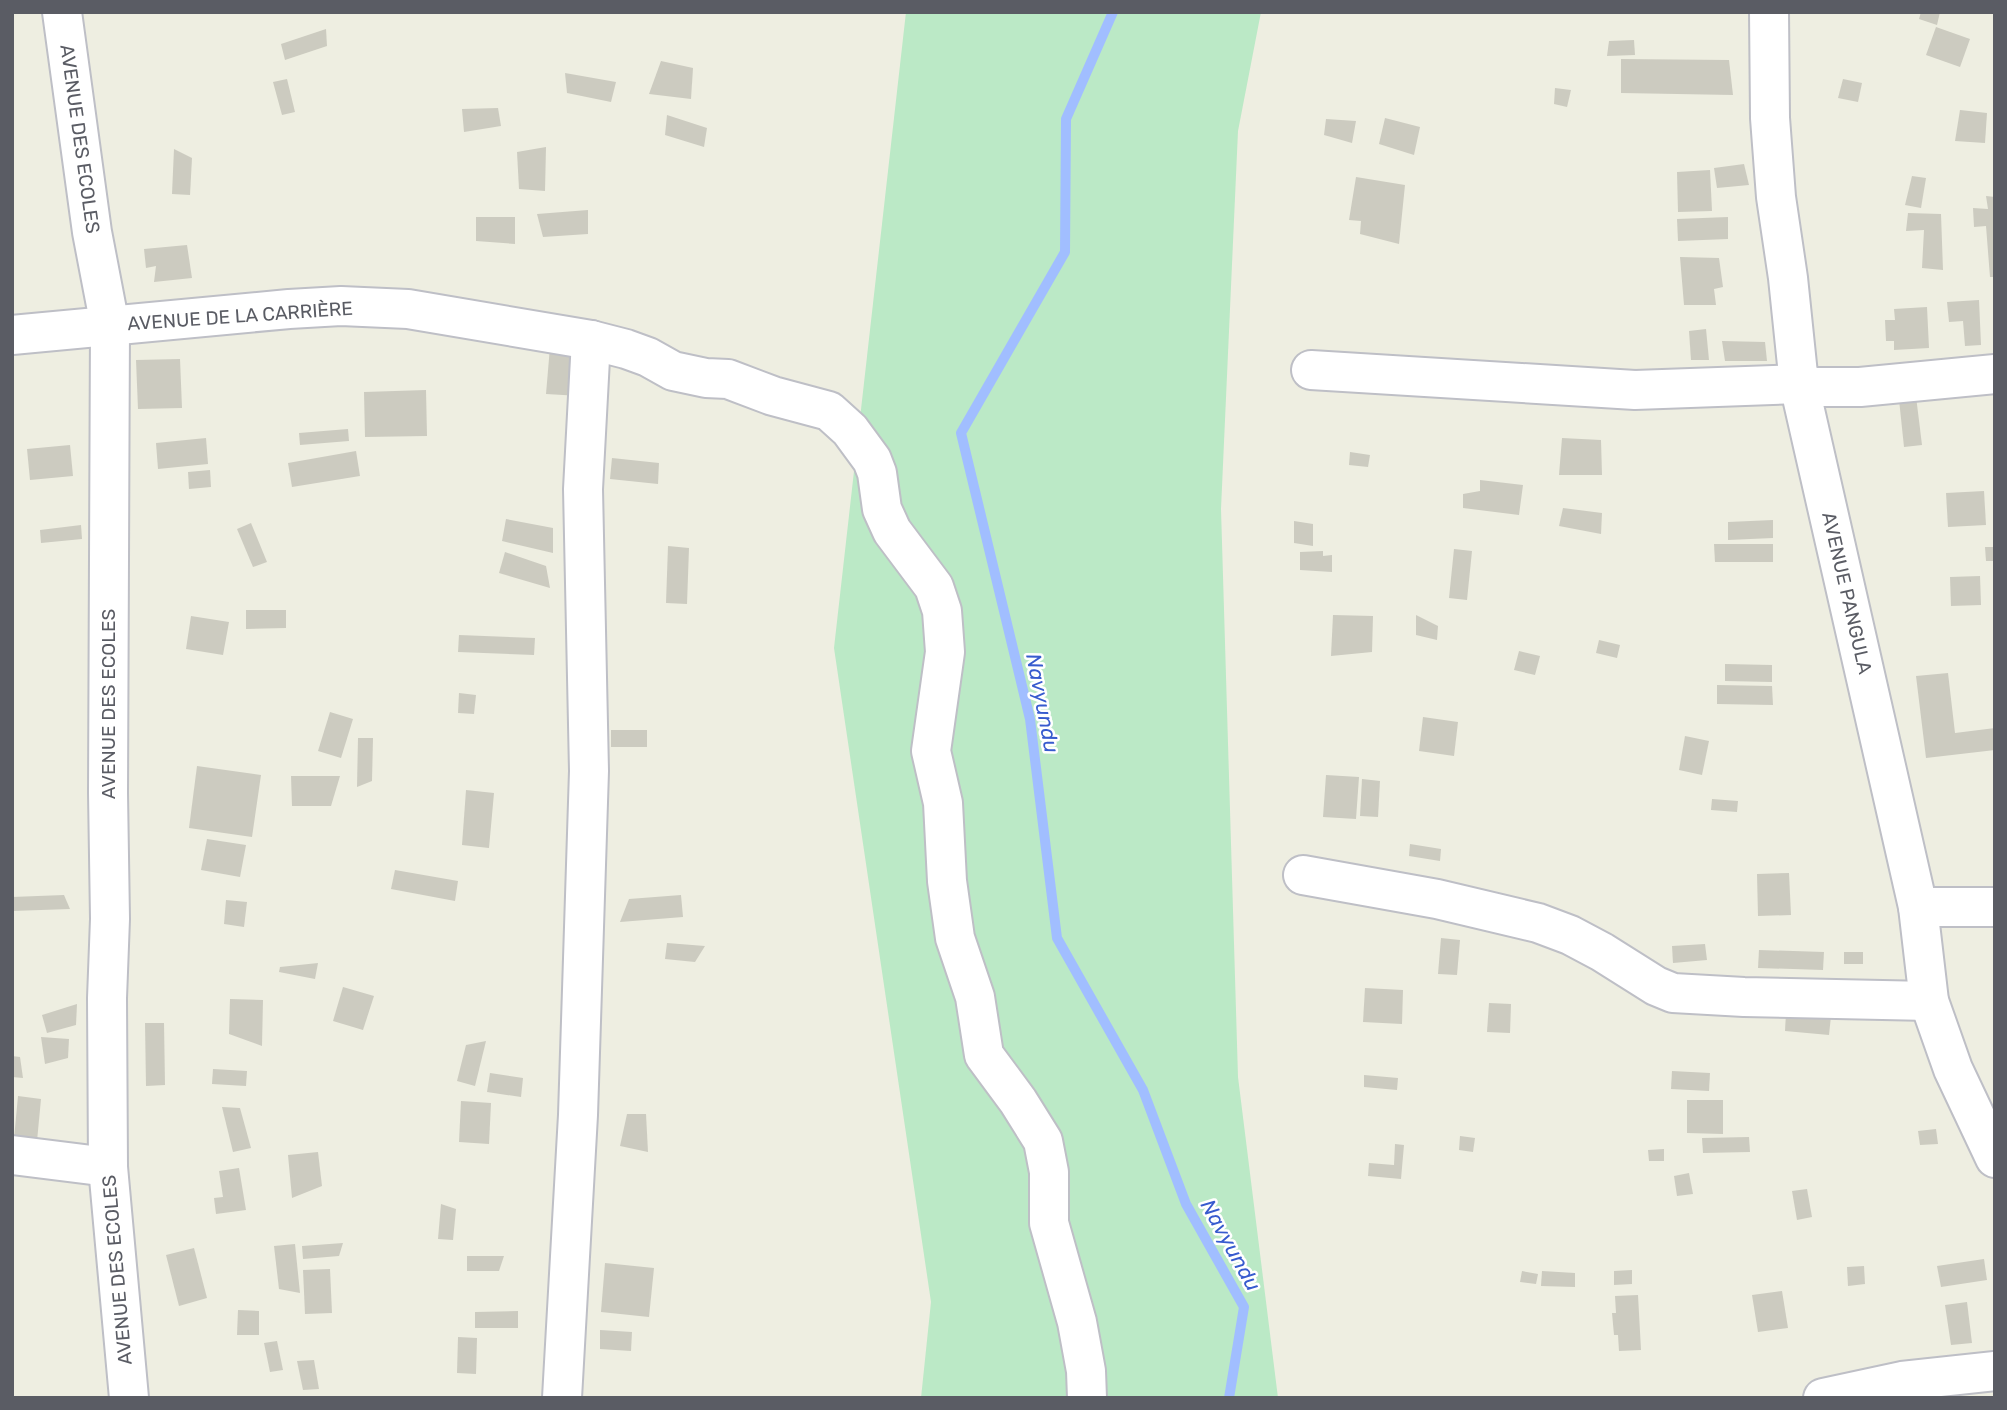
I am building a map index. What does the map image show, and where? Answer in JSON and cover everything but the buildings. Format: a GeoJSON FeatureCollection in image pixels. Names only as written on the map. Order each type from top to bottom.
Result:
{"type":"FeatureCollection","features":[{"type":"Feature","properties":{"kind":"street","name":"AVENUE DES ECOLES"},"geometry":{"type":"LineString","coordinates":[[62,12],[90,218],[110,326],[108,1167],[129,1398]]}},
{"type":"Feature","properties":{"kind":"street","name":"AVENUE PANGULA"},"geometry":{"type":"LineString","coordinates":[[1769,12],[1769,106],[1776,197],[1799,384],[1918,907],[1929,1001],[1953,1069],[1995,1158]]}},
{"type":"Feature","properties":{"kind":"street","name":"AVENUE DE LA CARRIÈRE"},"geometry":{"type":"LineString","coordinates":[[12,335],[341,306],[408,309],[592,340],[626,349],[673,371],[706,378],[728,379],[773,396],[829,411],[850,430],[872,460],[877,473],[882,509],[892,531],[934,587],[942,611],[945,652],[931,751],[943,803],[947,881],[955,938],[975,997],[984,1055],[1043,1141],[1049,1172],[1049,1223],[1077,1322],[1086,1371],[1087,1398]]}},
{"type":"Feature","properties":{"kind":"street"},"geometry":{"type":"LineString","coordinates":[[562,1398],[578,1115],[589,771],[583,489],[592,340]]}},
{"type":"Feature","properties":{"kind":"street"},"geometry":{"type":"LineString","coordinates":[[1311,370],[1635,390],[1799,384],[1816,387],[1860,387],[1995,374]]}},
{"type":"Feature","properties":{"kind":"street"},"geometry":{"type":"LineString","coordinates":[[1303,875],[1437,899],[1538,923],[1570,935],[1656,986],[1673,993],[1745,998],[1929,1001]]}},
{"type":"Feature","properties":{"kind":"street"},"geometry":{"type":"LineString","coordinates":[[1918,907],[1995,907]]}},
{"type":"Feature","properties":{"kind":"street"},"geometry":{"type":"LineString","coordinates":[[12,1154],[108,1167]]}},
{"type":"Feature","properties":{"kind":"street"},"geometry":{"type":"LineString","coordinates":[[1823,1398],[1902,1381],[1995,1371]]}},
{"type":"Feature","properties":{"kind":"green space"},"geometry":{"type":"Polygon","coordinates":[[[906,12],[1261,12],[1238,131],[1221,509],[1238,1077],[1278,1398],[921,1398],[931,1302],[834,648],[906,12]]]}},
{"type":"Feature","properties":{"kind":"waterway","name":"Navyundu"},"geometry":{"type":"LineString","coordinates":[[1113,12],[1066,119],[1065,252],[961,433],[1030,719],[1057,938],[1143,1090],[1186,1204],[1244,1307],[1229,1398]]}}]}
